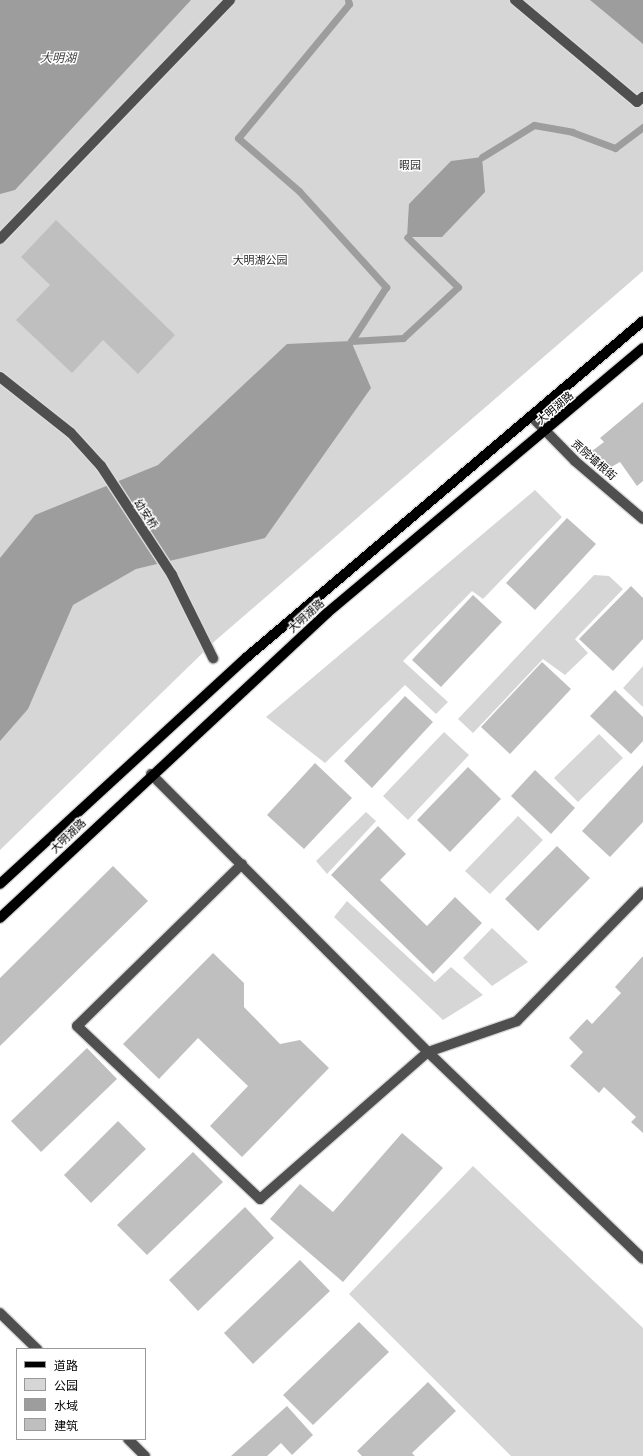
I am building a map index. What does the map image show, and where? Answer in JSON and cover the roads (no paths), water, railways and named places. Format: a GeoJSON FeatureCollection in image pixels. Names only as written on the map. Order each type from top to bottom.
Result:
{"type":"FeatureCollection","features":[{"type":"Feature","properties":{"kind":"main road","name":"大明湖路"},"geometry":{"type":"LineString","coordinates":[[0,884],[241,662],[643,321]]}},
{"type":"Feature","properties":{"kind":"main road","name":"大明湖路"},"geometry":{"type":"LineString","coordinates":[[0,918],[151,774],[327,612],[545,432],[643,348]]}},
{"type":"Feature","properties":{"kind":"street"},"geometry":{"type":"LineString","coordinates":[[0,239],[230,0]]}},
{"type":"Feature","properties":{"kind":"street"},"geometry":{"type":"LineString","coordinates":[[515,0],[637,102],[643,98]]}},
{"type":"Feature","properties":{"kind":"street","name":"幼安桥"},"geometry":{"type":"LineString","coordinates":[[0,377],[71,433],[100,466],[172,575],[213,658]]}},
{"type":"Feature","properties":{"kind":"street","name":"贡院墙根街"},"geometry":{"type":"LineString","coordinates":[[531,416],[575,461],[643,519]]}},
{"type":"Feature","properties":{"kind":"street"},"geometry":{"type":"LineString","coordinates":[[151,774],[428,1052],[643,1259]]}},
{"type":"Feature","properties":{"kind":"street"},"geometry":{"type":"LineString","coordinates":[[242,864],[77,1026],[260,1199],[428,1052],[517,1021],[643,892]]}},
{"type":"Feature","properties":{"kind":"street"},"geometry":{"type":"LineString","coordinates":[[0,1313],[35,1348]]}},
{"type":"Feature","properties":{"kind":"street"},"geometry":{"type":"LineString","coordinates":[[129,1440],[145,1456]]}},
{"type":"Feature","properties":{"kind":"water","name":"大明湖"},"geometry":{"type":"Polygon","coordinates":[[[0,0],[191,0],[15,190],[0,194],[0,0]]]}},
{"type":"Feature","properties":{"kind":"water"},"geometry":{"type":"Polygon","coordinates":[[[590,0],[643,0],[643,44],[619,24],[590,0]]]}},
{"type":"Feature","properties":{"kind":"water"},"geometry":{"type":"Polygon","coordinates":[[[482,157],[485,192],[442,237],[407,237],[409,204],[451,161],[482,157]]]}},
{"type":"Feature","properties":{"kind":"water"},"geometry":{"type":"Polygon","coordinates":[[[351,341],[371,388],[265,538],[136,569],[73,605],[28,709],[0,741],[0,558],[35,515],[158,465],[287,344],[351,341]]]}},
{"type":"Feature","properties":{"kind":"waterway"},"geometry":{"type":"LineString","coordinates":[[348,0],[349,4],[238,138],[299,191],[386,287],[351,341]]}},
{"type":"Feature","properties":{"kind":"waterway"},"geometry":{"type":"LineString","coordinates":[[482,157],[534,125],[572,132],[615,148],[643,127]]}},
{"type":"Feature","properties":{"kind":"waterway"},"geometry":{"type":"LineString","coordinates":[[351,341],[403,338],[458,287],[407,237]]}},
{"type":"Feature","properties":{"kind":"park label","name":"暇园"},"geometry":{"type":"Point","coordinates":[410,165]}},
{"type":"Feature","properties":{"kind":"park label","name":"大明湖公园"},"geometry":{"type":"Point","coordinates":[260,260]}}]}
